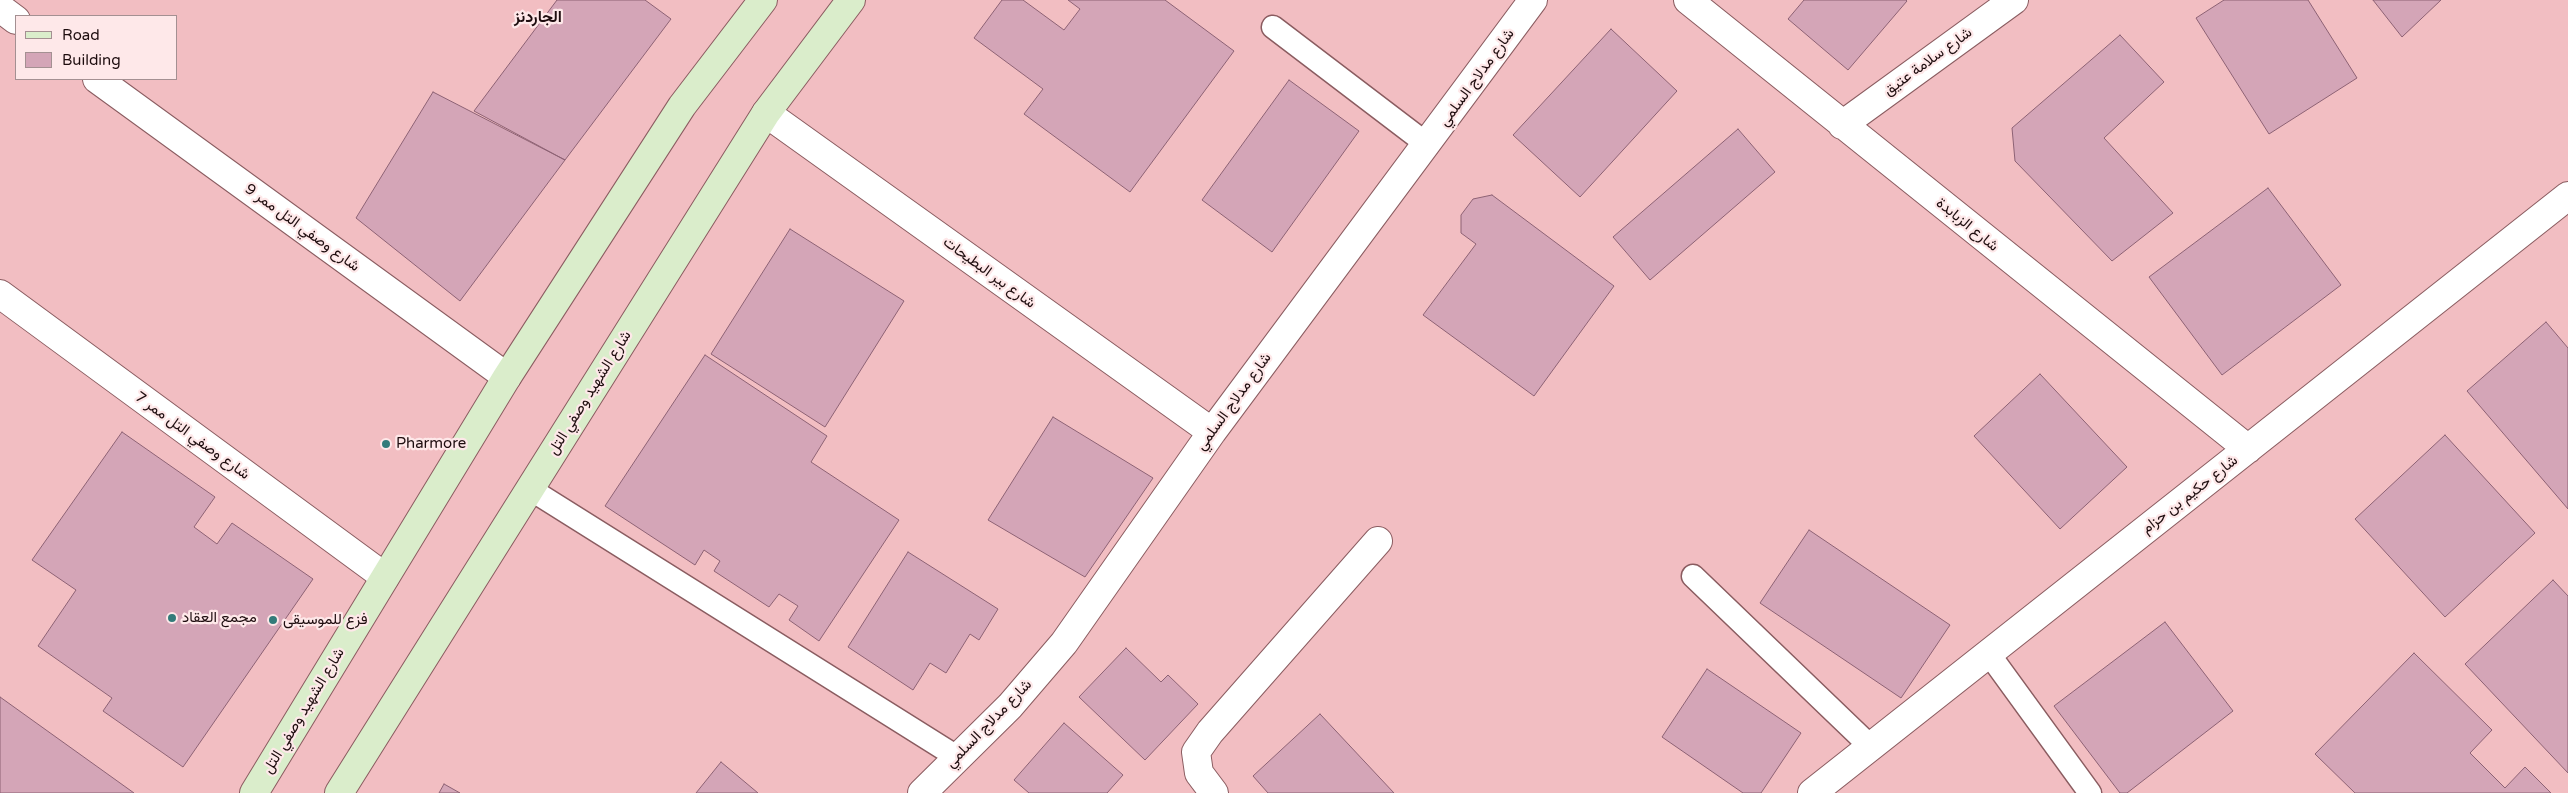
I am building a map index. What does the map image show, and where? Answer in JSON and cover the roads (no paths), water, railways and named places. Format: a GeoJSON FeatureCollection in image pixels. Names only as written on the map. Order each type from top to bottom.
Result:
{"type":"FeatureCollection","features":[{"type":"Feature","properties":{"kind":"main road","name":"شارع الشهيد وصفي التل"},"geometry":{"type":"LineString","coordinates":[[254,793],[507,377],[682,106],[763,0]]}},
{"type":"Feature","properties":{"kind":"main road","name":"شارع الشهيد وصفي التل"},"geometry":{"type":"LineString","coordinates":[[340,793],[766,113],[852,0]]}},
{"type":"Feature","properties":{"kind":"street","name":"شارع مدلاج السلمي"},"geometry":{"type":"LineString","coordinates":[[922,793],[1010,706],[1064,643],[1212,432],[1428,145],[1533,0]]}},
{"type":"Feature","properties":{"kind":"street","name":"شارع الزبابدة"},"geometry":{"type":"LineString","coordinates":[[1688,0],[2248,449]]}},
{"type":"Feature","properties":{"kind":"street","name":"شارع سلامة عتيق"},"geometry":{"type":"LineString","coordinates":[[1842,125],[2014,0]]}},
{"type":"Feature","properties":{"kind":"street"},"geometry":{"type":"LineString","coordinates":[[0,8],[15,19]]}},
{"type":"Feature","properties":{"kind":"street","name":"شارع وصفي التل ممر 9"},"geometry":{"type":"LineString","coordinates":[[98,80],[507,377]]}},
{"type":"Feature","properties":{"kind":"street","name":"شارع بير البطيحات"},"geometry":{"type":"LineString","coordinates":[[766,113],[1212,432]]}},
{"type":"Feature","properties":{"kind":"street","name":"شارع حكيم بن حزام"},"geometry":{"type":"LineString","coordinates":[[1812,793],[2568,196]]}},
{"type":"Feature","properties":{"kind":"street","name":"شارع وصفي التل ممر 7"},"geometry":{"type":"LineString","coordinates":[[0,294],[385,577]]}},
{"type":"Feature","properties":{"kind":"street"},"geometry":{"type":"LineString","coordinates":[[1214,793],[1200,773],[1196,752],[1210,732],[1378,541]]}},
{"type":"Feature","properties":{"kind":"lane"},"geometry":{"type":"LineString","coordinates":[[1273,27],[1428,145]]}},
{"type":"Feature","properties":{"kind":"lane"},"geometry":{"type":"LineString","coordinates":[[530,489],[957,757]]}},
{"type":"Feature","properties":{"kind":"lane"},"geometry":{"type":"LineString","coordinates":[[1694,576],[1870,746]]}},
{"type":"Feature","properties":{"kind":"lane"},"geometry":{"type":"LineString","coordinates":[[1989,654],[2090,793]]}},
{"type":"Feature","properties":{"kind":"place","name":"Pharmore"},"geometry":{"type":"Point","coordinates":[386,444]}},
{"type":"Feature","properties":{"kind":"place","name":"مجمع العقاد"},"geometry":{"type":"Point","coordinates":[172,618]}},
{"type":"Feature","properties":{"kind":"place","name":"فزع للموسيقى"},"geometry":{"type":"Point","coordinates":[273,620]}},
{"type":"Feature","properties":{"kind":"district","name":"الجاردنز"},"geometry":{"type":"Point","coordinates":[538,18]}}]}
